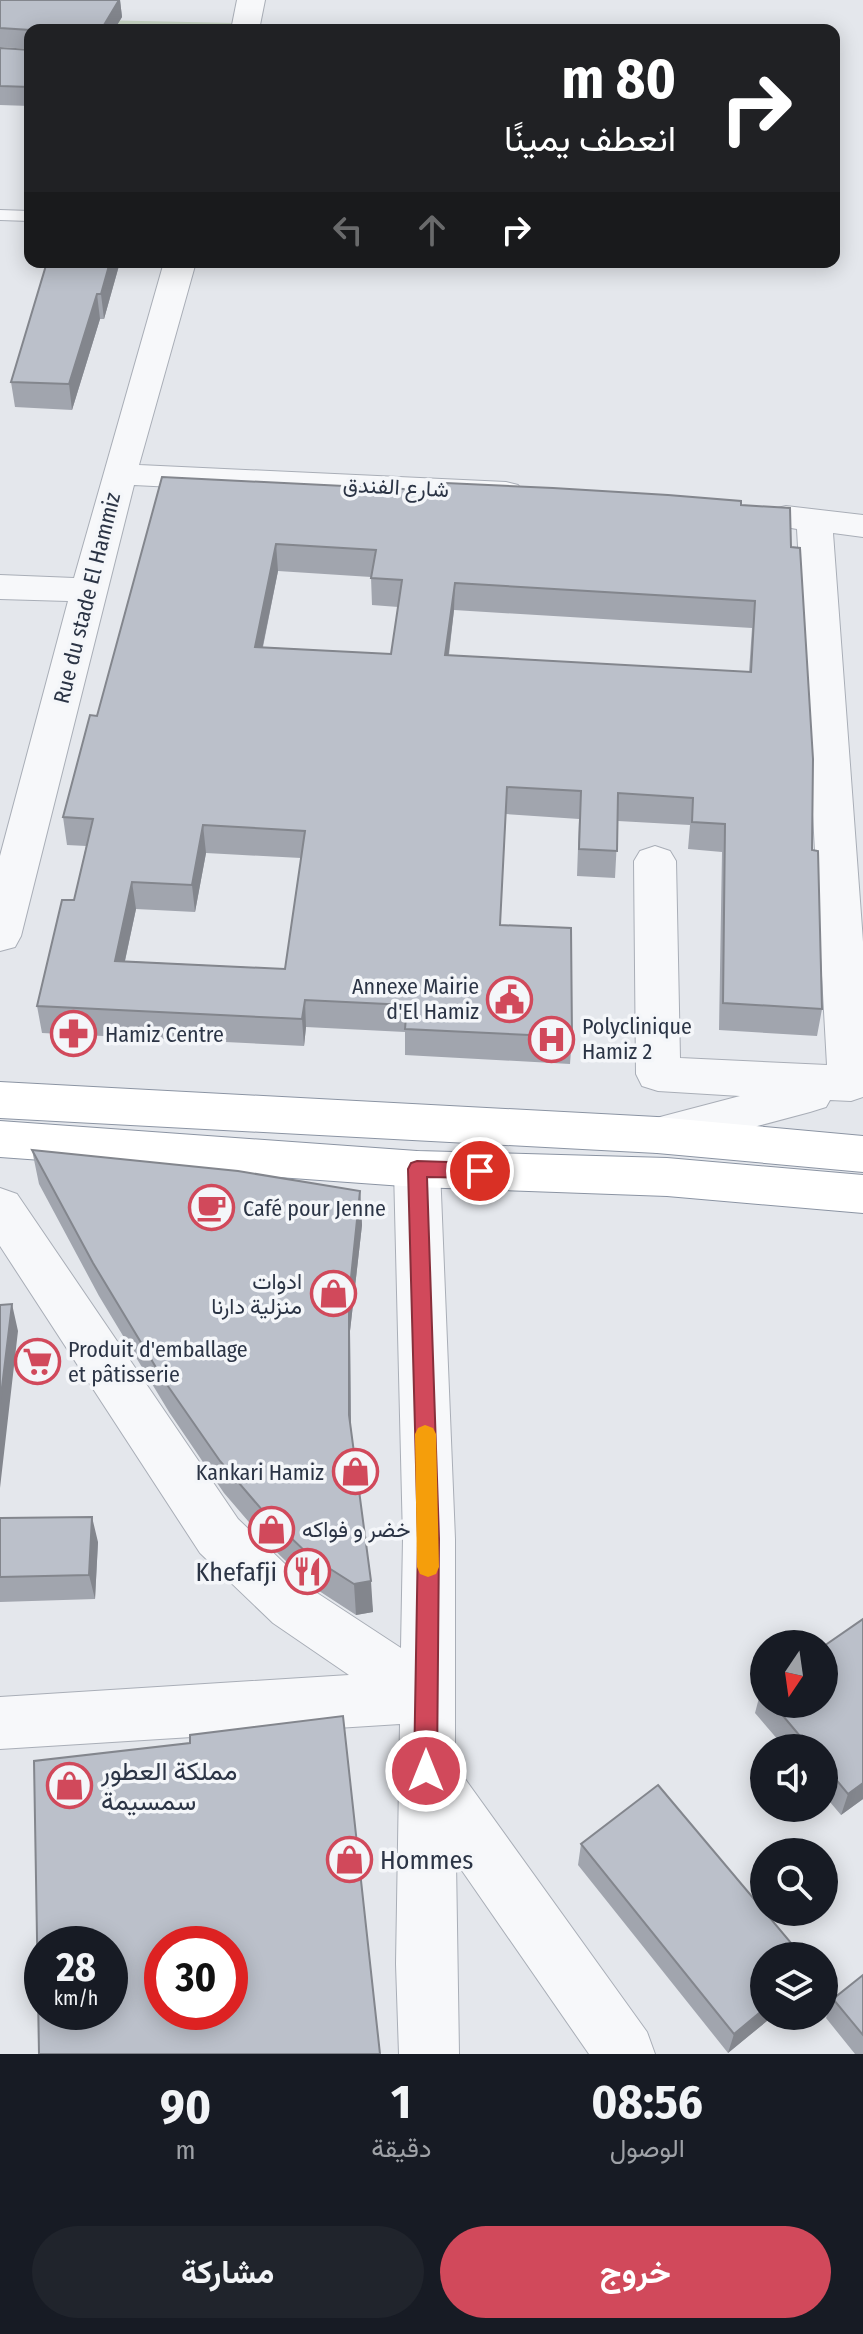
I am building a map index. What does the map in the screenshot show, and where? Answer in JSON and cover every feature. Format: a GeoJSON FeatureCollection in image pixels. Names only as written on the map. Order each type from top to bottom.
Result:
{"type":"FeatureCollection","features":[{"type":"Feature","properties":{"kind":"highway"},"geometry":{"type":"LineString","coordinates":[[0,1100],[657,1135],[863,1154]]}},
{"type":"Feature","properties":{"kind":"highway"},"geometry":{"type":"LineString","coordinates":[[0,1139],[417,1169],[667,1177],[863,1194]]}},
{"type":"Feature","properties":{"kind":"street"},"geometry":{"type":"LineString","coordinates":[[246,24],[251,0]]}},
{"type":"Feature","properties":{"kind":"street","name":"Rue du stade El Hammiz"},"geometry":{"type":"LineString","coordinates":[[0,936],[119,474],[178,268]]}},
{"type":"Feature","properties":{"kind":"street","name":"شارع الفندق"},"geometry":{"type":"LineString","coordinates":[[119,474],[538,496]]}},
{"type":"Feature","properties":{"kind":"street"},"geometry":{"type":"LineString","coordinates":[[753,514],[863,526]]}},
{"type":"Feature","properties":{"kind":"street"},"geometry":{"type":"LineString","coordinates":[[814,519],[857,1085]]}},
{"type":"Feature","properties":{"kind":"street"},"geometry":{"type":"LineString","coordinates":[[0,587],[89,590]]}},
{"type":"Feature","properties":{"kind":"street"},"geometry":{"type":"LineString","coordinates":[[655,861],[658,1074],[857,1085]]}},
{"type":"Feature","properties":{"kind":"street"},"geometry":{"type":"LineString","coordinates":[[657,1135],[857,1085]]}},
{"type":"Feature","properties":{"kind":"street"},"geometry":{"type":"LineString","coordinates":[[417,1169],[429,1539],[426,1696],[426,2020],[429,2054]]}},
{"type":"Feature","properties":{"kind":"street"},"geometry":{"type":"LineString","coordinates":[[0,1207],[219,1536],[292,1606],[426,1696]]}},
{"type":"Feature","properties":{"kind":"street"},"geometry":{"type":"LineString","coordinates":[[0,1723],[426,1696]]}},
{"type":"Feature","properties":{"kind":"street"},"geometry":{"type":"LineString","coordinates":[[426,1771],[625,2054]]}},
{"type":"Feature","properties":{"kind":"lane"},"geometry":{"type":"LineString","coordinates":[[0,215],[24,216]]}},
{"type":"Feature","properties":{"kind":"green space"},"geometry":{"type":"Polygon","coordinates":[[[0,18],[235,23],[24,24],[24,28],[0,18]]]}},
{"type":"Feature","properties":{"kind":"building"},"geometry":{"type":"Polygon","coordinates":[[[0,0],[119,0],[105,24],[24,24],[24,30],[0,28],[0,0]]]}},
{"type":"Feature","properties":{"kind":"building"},"geometry":{"type":"Polygon","coordinates":[[[0,48],[24,50],[24,87],[0,86],[0,48]]]}},
{"type":"Feature","properties":{"kind":"building"},"geometry":{"type":"Polygon","coordinates":[[[45,268],[108,268],[69,384],[11,382],[45,268]]]}},
{"type":"Feature","properties":{"kind":"building"},"geometry":{"type":"Polygon","coordinates":[[[162,477],[444,491],[446,483],[553,488],[741,501],[741,505],[790,508],[791,547],[800,548],[813,759],[812,850],[818,851],[822,1009],[723,1003],[725,824],[692,822],[693,798],[618,793],[617,851],[579,849],[581,791],[507,787],[500,925],[571,928],[572,1037],[405,1029],[407,1005],[305,1000],[302,1019],[37,1006],[62,900],[74,900],[93,819],[63,817],[90,715],[97,716],[162,477]],[[276,544],[255,647],[391,654],[402,580],[371,578],[376,550],[276,544]],[[455,583],[445,655],[751,672],[755,601],[455,583]],[[203,825],[192,885],[132,882],[115,961],[285,969],[305,831],[203,825]]]}},
{"type":"Feature","properties":{"kind":"building"},"geometry":{"type":"Polygon","coordinates":[[[32,1150],[238,1171],[360,1191],[349,1297],[349,1415],[371,1581],[354,1584],[310,1556],[263,1511],[220,1461],[163,1379],[93,1263],[32,1150]]]}},
{"type":"Feature","properties":{"kind":"building"},"geometry":{"type":"Polygon","coordinates":[[[12,1304],[0,1404],[0,1305],[12,1304]]]}},
{"type":"Feature","properties":{"kind":"building"},"geometry":{"type":"Polygon","coordinates":[[[92,1517],[89,1575],[0,1577],[0,1518],[92,1517]]]}},
{"type":"Feature","properties":{"kind":"building"},"geometry":{"type":"Polygon","coordinates":[[[863,1619],[863,1783],[848,1794],[838,1782],[838,1734],[798,1734],[785,1718],[838,1718],[838,1636],[863,1619]]]}},
{"type":"Feature","properties":{"kind":"building"},"geometry":{"type":"Polygon","coordinates":[[[343,1716],[380,2054],[39,2054],[39,2030],[128,2030],[128,1926],[37,1926],[34,1761],[190,1743],[190,1735],[343,1716]]]}},
{"type":"Feature","properties":{"kind":"building"},"geometry":{"type":"Polygon","coordinates":[[[658,1785],[750,1894],[750,1926],[777,1926],[790,1942],[750,1942],[750,2021],[734,2034],[581,1844],[658,1785]]]}},
{"type":"Feature","properties":{"kind":"building"},"geometry":{"type":"Polygon","coordinates":[[[863,1975],[863,2035],[838,2005],[838,1995],[863,1975]]]}},
{"type":"Feature","properties":{"kind":"slow traffic"},"geometry":{"type":"LineString","coordinates":[[425,1434],[428,1567]]}},
{"type":"Feature","properties":{"kind":"place","name":"Annexe Mairie d'El Hamiz"},"geometry":{"type":"Point","coordinates":[510,999]}},
{"type":"Feature","properties":{"kind":"place","name":"Hamiz Centre"},"geometry":{"type":"Point","coordinates":[74,1034]}},
{"type":"Feature","properties":{"kind":"place","name":"Polyclinique Hamiz 2"},"geometry":{"type":"Point","coordinates":[551,1039]}},
{"type":"Feature","properties":{"kind":"place","name":"Café pour Jenne"},"geometry":{"type":"Point","coordinates":[212,1208]}},
{"type":"Feature","properties":{"kind":"place","name":"ادوات منزلية دارنا"},"geometry":{"type":"Point","coordinates":[333,1294]}},
{"type":"Feature","properties":{"kind":"place","name":"Produit d'emballage et pâtisserie"},"geometry":{"type":"Point","coordinates":[37,1362]}},
{"type":"Feature","properties":{"kind":"place","name":"Kankari Hamiz"},"geometry":{"type":"Point","coordinates":[355,1472]}},
{"type":"Feature","properties":{"kind":"place","name":"خضر و فواكه"},"geometry":{"type":"Point","coordinates":[271,1529]}},
{"type":"Feature","properties":{"kind":"place","name":"Khefafji"},"geometry":{"type":"Point","coordinates":[308,1572]}},
{"type":"Feature","properties":{"kind":"place","name":"مملكة العطور سمسيمة"},"geometry":{"type":"Point","coordinates":[70,1786]}},
{"type":"Feature","properties":{"kind":"place","name":"Hommes"},"geometry":{"type":"Point","coordinates":[349,1860]}},
{"type":"Feature","properties":{"kind":"route"},"geometry":{"type":"LineString","coordinates":[[426,1771],[429,1539],[417,1169],[480,1171]]}}]}
